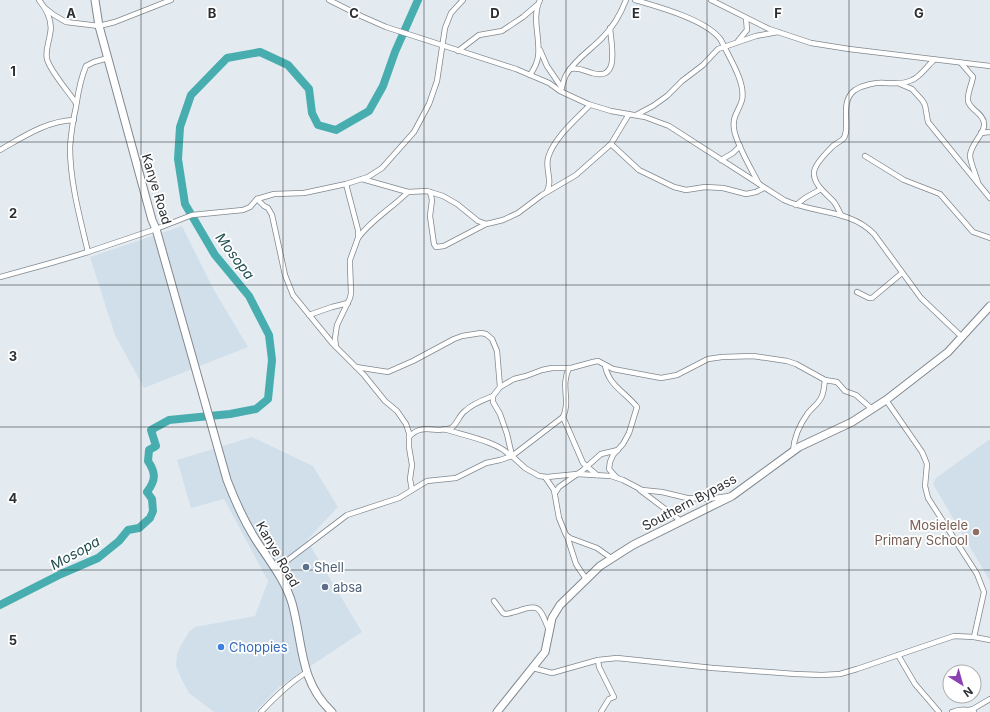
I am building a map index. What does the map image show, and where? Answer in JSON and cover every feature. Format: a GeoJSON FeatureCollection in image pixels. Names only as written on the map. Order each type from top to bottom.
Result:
{"type":"FeatureCollection","features":[{"type":"Feature","properties":{"kind":"main road","name":"Kanye Road"},"geometry":{"type":"LineString","coordinates":[[96,0],[99,26],[152,220],[156,229],[227,480],[238,508],[276,569],[292,602],[302,659],[312,688],[332,712]]}},
{"type":"Feature","properties":{"kind":"main road","name":"Southern Bypass"},"geometry":{"type":"LineString","coordinates":[[497,712],[545,652],[552,618],[560,605],[586,579],[611,558],[732,496],[793,451],[811,440],[852,422],[886,400],[941,358],[990,306]]}},
{"type":"Feature","properties":{"kind":"street"},"geometry":{"type":"LineString","coordinates":[[39,0],[45,8],[66,22],[99,26],[115,22],[171,0]]}},
{"type":"Feature","properties":{"kind":"street"},"geometry":{"type":"LineString","coordinates":[[329,0],[386,27],[516,69],[549,83],[590,105],[611,111],[645,117],[669,126],[784,200],[796,205],[842,215],[857,221],[868,228],[879,240],[921,298],[962,337]]}},
{"type":"Feature","properties":{"kind":"street"},"geometry":{"type":"LineString","coordinates":[[0,276],[51,264],[156,229],[192,215],[243,210],[250,208],[257,199],[274,194],[304,193],[346,184],[376,173],[387,163],[414,132],[420,121],[435,90],[448,18],[463,0]]}},
{"type":"Feature","properties":{"kind":"street"},"geometry":{"type":"LineString","coordinates":[[561,89],[570,69],[604,36],[626,0]]}},
{"type":"Feature","properties":{"kind":"street"},"geometry":{"type":"LineString","coordinates":[[635,0],[656,5],[710,29],[717,34],[739,80],[742,94],[742,100],[733,118],[734,129],[740,146],[759,184]]}},
{"type":"Feature","properties":{"kind":"street"},"geometry":{"type":"LineString","coordinates":[[710,0],[778,32],[811,42],[934,60],[990,66]]}},
{"type":"Feature","properties":{"kind":"street"},"geometry":{"type":"LineString","coordinates":[[458,51],[479,35],[502,31],[523,17],[539,2]]}},
{"type":"Feature","properties":{"kind":"street"},"geometry":{"type":"LineString","coordinates":[[530,75],[536,65],[539,48],[536,18],[539,2]]}},
{"type":"Feature","properties":{"kind":"street"},"geometry":{"type":"LineString","coordinates":[[45,8],[51,24],[51,33],[46,49],[47,59],[51,68],[76,102]]}},
{"type":"Feature","properties":{"kind":"street"},"geometry":{"type":"LineString","coordinates":[[736,43],[747,30],[746,18]]}},
{"type":"Feature","properties":{"kind":"street"},"geometry":{"type":"LineString","coordinates":[[570,69],[580,68],[592,74],[599,75],[605,74],[609,70],[612,65],[613,56],[610,28]]}},
{"type":"Feature","properties":{"kind":"street"},"geometry":{"type":"LineString","coordinates":[[636,115],[654,106],[667,96],[682,81],[703,65],[718,49],[756,36],[778,32]]}},
{"type":"Feature","properties":{"kind":"street"},"geometry":{"type":"LineString","coordinates":[[539,48],[547,66],[561,89]]}},
{"type":"Feature","properties":{"kind":"street"},"geometry":{"type":"LineString","coordinates":[[88,252],[78,208],[70,147],[78,90],[86,66],[108,58]]}},
{"type":"Feature","properties":{"kind":"street"},"geometry":{"type":"LineString","coordinates":[[842,215],[835,203],[821,189],[814,172],[816,166],[832,146],[845,135],[845,115],[848,99],[856,90],[869,85],[883,82],[898,83],[912,80],[934,60]]}},
{"type":"Feature","properties":{"kind":"street"},"geometry":{"type":"LineString","coordinates":[[961,62],[973,77],[968,101],[969,104],[983,119],[985,124],[970,155],[980,186]]}},
{"type":"Feature","properties":{"kind":"street"},"geometry":{"type":"LineString","coordinates":[[898,83],[912,89],[922,100],[928,122],[990,198]]}},
{"type":"Feature","properties":{"kind":"street"},"geometry":{"type":"LineString","coordinates":[[546,193],[550,184],[547,165],[550,153],[558,139],[590,105]]}},
{"type":"Feature","properties":{"kind":"street"},"geometry":{"type":"LineString","coordinates":[[430,192],[432,200],[430,216],[434,244],[436,247],[444,246],[486,224],[503,220],[518,213],[576,174],[611,144],[629,114]]}},
{"type":"Feature","properties":{"kind":"street"},"geometry":{"type":"LineString","coordinates":[[0,150],[40,128],[59,122],[74,120]]}},
{"type":"Feature","properties":{"kind":"street"},"geometry":{"type":"LineString","coordinates":[[981,133],[990,132]]}},
{"type":"Feature","properties":{"kind":"street"},"geometry":{"type":"LineString","coordinates":[[611,144],[639,170],[674,187],[686,190],[705,187],[722,188],[746,194],[756,192],[764,188]]}},
{"type":"Feature","properties":{"kind":"street"},"geometry":{"type":"LineString","coordinates":[[721,160],[733,153],[740,146]]}},
{"type":"Feature","properties":{"kind":"street"},"geometry":{"type":"LineString","coordinates":[[865,156],[904,180],[940,194],[973,232],[990,238]]}},
{"type":"Feature","properties":{"kind":"street"},"geometry":{"type":"LineString","coordinates":[[362,179],[408,192],[430,192],[442,196],[457,204],[478,220],[486,224]]}},
{"type":"Feature","properties":{"kind":"street"},"geometry":{"type":"LineString","coordinates":[[346,184],[358,230],[358,238]]}},
{"type":"Feature","properties":{"kind":"street"},"geometry":{"type":"LineString","coordinates":[[796,205],[821,189]]}},
{"type":"Feature","properties":{"kind":"street"},"geometry":{"type":"LineString","coordinates":[[336,347],[335,338],[337,325],[348,303],[351,293],[350,260],[358,238],[366,228],[408,192]]}},
{"type":"Feature","properties":{"kind":"street"},"geometry":{"type":"LineString","coordinates":[[257,199],[270,210],[285,275],[293,296],[336,347],[356,366],[385,401],[402,418],[408,429],[412,465],[410,480],[412,490]]}},
{"type":"Feature","properties":{"kind":"street"},"geometry":{"type":"LineString","coordinates":[[857,292],[868,298],[872,298],[902,273]]}},
{"type":"Feature","properties":{"kind":"street"},"geometry":{"type":"LineString","coordinates":[[309,315],[348,303]]}},
{"type":"Feature","properties":{"kind":"street"},"geometry":{"type":"LineString","coordinates":[[356,366],[388,372],[413,361],[454,339],[481,333],[490,336],[497,351],[500,386]]}},
{"type":"Feature","properties":{"kind":"street"},"geometry":{"type":"LineString","coordinates":[[442,429],[453,426],[464,411],[493,396],[500,386],[514,378],[526,376],[542,370],[552,368],[569,368],[598,361],[612,369],[661,378],[677,375],[708,359],[722,357],[753,356],[787,361],[796,364],[825,380],[837,382],[845,391],[856,395],[872,409]]}},
{"type":"Feature","properties":{"kind":"street"},"geometry":{"type":"LineString","coordinates":[[605,365],[609,378],[625,396],[637,406],[626,440],[611,459],[611,472],[616,477],[639,489],[681,521]]}},
{"type":"Feature","properties":{"kind":"street"},"geometry":{"type":"LineString","coordinates":[[276,569],[344,517],[374,505],[399,498],[427,481],[456,478],[486,463],[511,456],[563,417],[566,402],[564,381],[569,368]]}},
{"type":"Feature","properties":{"kind":"street"},"geometry":{"type":"LineString","coordinates":[[793,451],[794,442],[799,427],[823,395],[825,380]]}},
{"type":"Feature","properties":{"kind":"street"},"geometry":{"type":"LineString","coordinates":[[493,396],[493,402],[500,414],[507,434],[511,456]]}},
{"type":"Feature","properties":{"kind":"street"},"geometry":{"type":"LineString","coordinates":[[886,400],[922,452],[927,464],[925,486],[928,498],[977,574],[984,592],[974,636]]}},
{"type":"Feature","properties":{"kind":"street"},"geometry":{"type":"LineString","coordinates":[[563,417],[582,461],[587,467],[598,475]]}},
{"type":"Feature","properties":{"kind":"street"},"geometry":{"type":"LineString","coordinates":[[409,438],[413,433],[421,429],[442,429],[466,435],[503,449],[534,473],[545,476],[577,474],[616,477]]}},
{"type":"Feature","properties":{"kind":"street"},"geometry":{"type":"LineString","coordinates":[[555,493],[559,487],[587,467],[601,454],[618,450]]}},
{"type":"Feature","properties":{"kind":"street"},"geometry":{"type":"LineString","coordinates":[[545,476],[555,493],[559,518],[576,564],[586,579]]}},
{"type":"Feature","properties":{"kind":"street"},"geometry":{"type":"LineString","coordinates":[[639,489],[696,499],[732,496]]}},
{"type":"Feature","properties":{"kind":"street"},"geometry":{"type":"LineString","coordinates":[[566,534],[570,538],[597,548],[611,558]]}},
{"type":"Feature","properties":{"kind":"street"},"geometry":{"type":"LineString","coordinates":[[984,592],[990,594]]}},
{"type":"Feature","properties":{"kind":"street"},"geometry":{"type":"LineString","coordinates":[[494,601],[505,614],[533,606],[537,608],[543,615],[550,632]]}},
{"type":"Feature","properties":{"kind":"street"},"geometry":{"type":"LineString","coordinates":[[533,668],[552,673],[598,660],[628,658],[713,668],[822,675],[840,674],[954,636],[974,636],[990,640]]}},
{"type":"Feature","properties":{"kind":"street"},"geometry":{"type":"LineString","coordinates":[[898,655],[915,684],[939,712]]}},
{"type":"Feature","properties":{"kind":"street"},"geometry":{"type":"LineString","coordinates":[[598,660],[599,667],[614,697],[610,698],[601,712]]}},
{"type":"Feature","properties":{"kind":"street"},"geometry":{"type":"LineString","coordinates":[[261,712],[293,680],[307,672]]}},
{"type":"Feature","properties":{"kind":"street"},"geometry":{"type":"LineString","coordinates":[[952,712],[959,709],[974,711],[990,699]]}},
{"type":"Feature","properties":{"kind":"shaded area"},"geometry":{"type":"Polygon","coordinates":[[[182,226],[214,290],[248,347],[144,388],[115,335],[90,257],[182,226]]]}},
{"type":"Feature","properties":{"kind":"shaded area"},"geometry":{"type":"Polygon","coordinates":[[[252,437],[313,466],[338,507],[307,540],[362,632],[279,687],[255,712],[214,712],[189,693],[176,666],[177,654],[189,632],[195,627],[255,616],[268,581],[224,499],[191,508],[177,460],[252,437]]]}},
{"type":"Feature","properties":{"kind":"shaded area","name":"Mosielele Primary School"},"geometry":{"type":"Polygon","coordinates":[[[990,439],[990,581],[933,484],[936,478],[990,439]]]}},
{"type":"Feature","properties":{"kind":"waterway","name":"Mosopa"},"geometry":{"type":"LineString","coordinates":[[0,605],[61,574],[98,558],[119,541],[128,530],[139,528],[150,518],[153,511],[152,499],[147,492],[152,484],[154,473],[148,461],[149,450],[156,446],[151,430],[169,420],[230,414],[256,409],[268,399],[272,360],[269,335],[249,296],[215,255],[185,204],[178,159],[180,127],[191,95],[227,58],[260,52],[288,65],[309,89],[312,113],[318,125],[336,130],[369,111],[383,86],[395,52],[418,0]]}},
{"type":"Feature","properties":{"kind":"place","name":"Mosielele Primary School"},"geometry":{"type":"Point","coordinates":[976,532]}},
{"type":"Feature","properties":{"kind":"place","name":"Shell"},"geometry":{"type":"Point","coordinates":[306,567]}},
{"type":"Feature","properties":{"kind":"place","name":"absa"},"geometry":{"type":"Point","coordinates":[325,587]}},
{"type":"Feature","properties":{"kind":"place","name":"Choppies"},"geometry":{"type":"Point","coordinates":[221,647]}}]}
